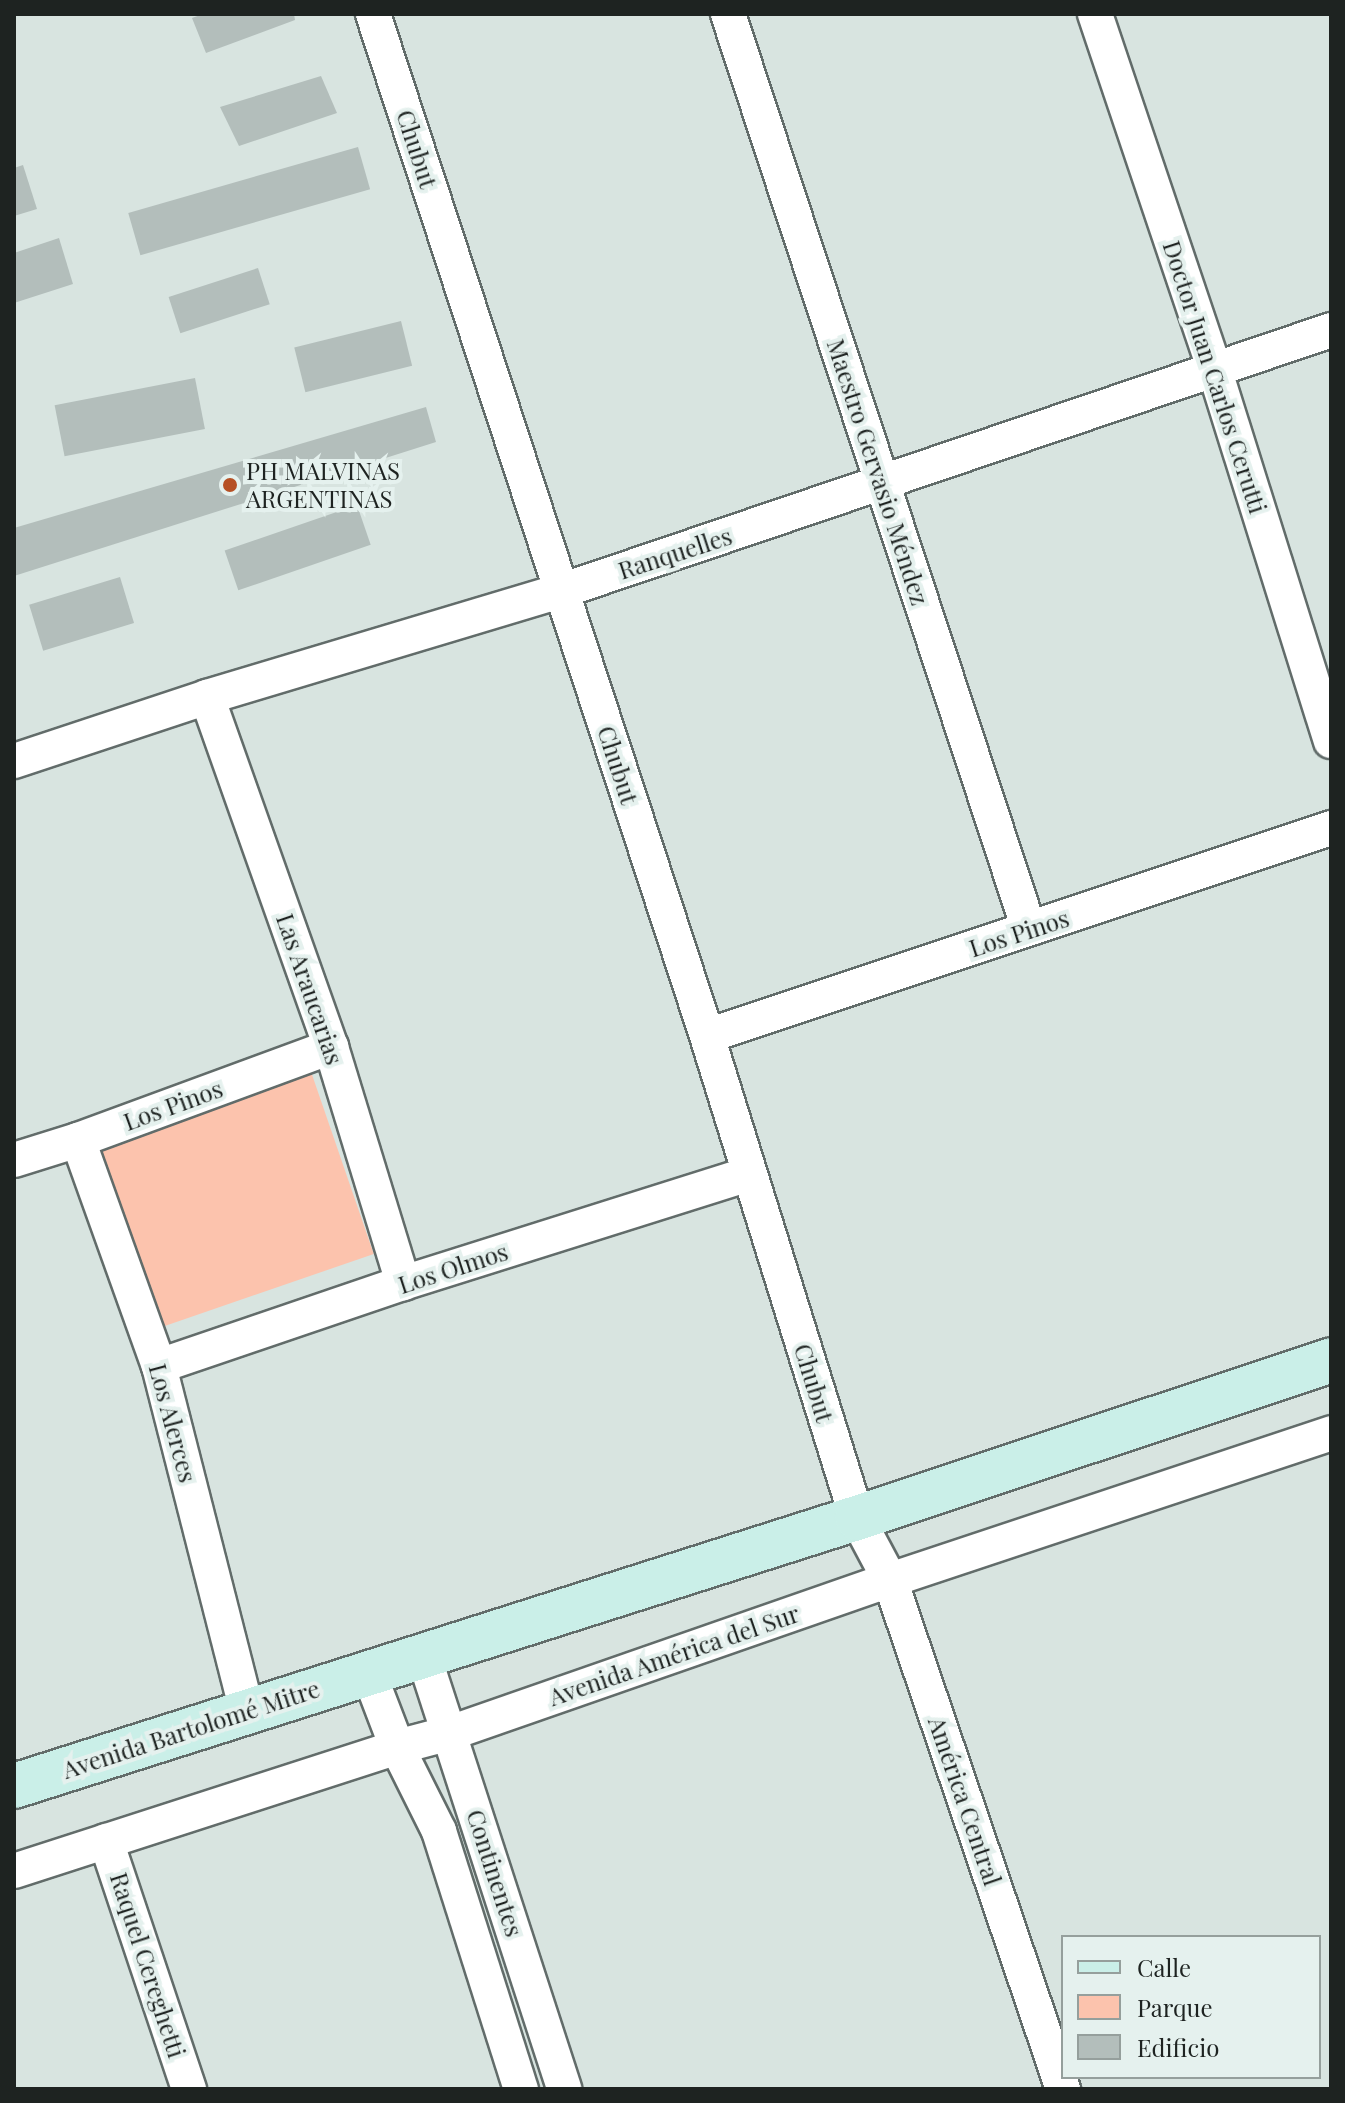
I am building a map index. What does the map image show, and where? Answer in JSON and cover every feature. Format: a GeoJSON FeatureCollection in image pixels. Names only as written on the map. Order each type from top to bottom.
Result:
{"type":"FeatureCollection","features":[{"type":"Feature","properties":{"kind":"street","name":"Chubut"},"geometry":{"type":"LineString","coordinates":[[373,14],[707,1036],[857,1518]]}},
{"type":"Feature","properties":{"kind":"street","name":"Maestro Gervasio Méndez"},"geometry":{"type":"LineString","coordinates":[[728,14],[1029,929]]}},
{"type":"Feature","properties":{"kind":"street","name":"Doctor Juan Carlos Cerutti"},"geometry":{"type":"LineString","coordinates":[[1095,14],[1214,368],[1331,741]]}},
{"type":"Feature","properties":{"kind":"street","name":"Ranquelles"},"geometry":{"type":"LineString","coordinates":[[14,761],[207,697],[561,591],[1331,330]]}},
{"type":"Feature","properties":{"kind":"street","name":"Las Araucarias"},"geometry":{"type":"LineString","coordinates":[[207,697],[331,1047],[403,1283]]}},
{"type":"Feature","properties":{"kind":"street","name":"Los Pinos"},"geometry":{"type":"LineString","coordinates":[[707,1036],[1331,828]]}},
{"type":"Feature","properties":{"kind":"street","name":"Los Pinos"},"geometry":{"type":"LineString","coordinates":[[14,1160],[78,1140],[331,1047]]}},
{"type":"Feature","properties":{"kind":"street","name":"Los Alerces"},"geometry":{"type":"LineString","coordinates":[[78,1140],[159,1366],[247,1711]]}},
{"type":"Feature","properties":{"kind":"street","name":"Los Olmos"},"geometry":{"type":"LineString","coordinates":[[159,1366],[403,1283],[749,1174]]}},
{"type":"Feature","properties":{"kind":"street"},"geometry":{"type":"LineString","coordinates":[[368,1671],[424,1657],[1330,1363]]}},
{"type":"Feature","properties":{"kind":"street","name":"Avenida América del Sur"},"geometry":{"type":"LineString","coordinates":[[14,1871],[397,1747],[450,1733],[890,1580],[1331,1433]]}},
{"type":"Feature","properties":{"kind":"street","name":"América Central"},"geometry":{"type":"LineString","coordinates":[[857,1518],[890,1580],[1063,2089]]}},
{"type":"Feature","properties":{"kind":"street","name":"Continentes"},"geometry":{"type":"LineString","coordinates":[[424,1657],[564,2089]]}},
{"type":"Feature","properties":{"kind":"street","name":"Avenida Bartolomé Mitre"},"geometry":{"type":"LineString","coordinates":[[14,1786],[368,1671]]}},
{"type":"Feature","properties":{"kind":"street","name":"Continentes"},"geometry":{"type":"LineString","coordinates":[[368,1671],[397,1747],[439,1831],[521,2089]]}},
{"type":"Feature","properties":{"kind":"street","name":"Raquel Cereghetti"},"geometry":{"type":"LineString","coordinates":[[106,1841],[189,2089]]}},
{"type":"Feature","properties":{"kind":"green space"},"geometry":{"type":"Polygon","coordinates":[[[308,1063],[374,1254],[155,1329],[90,1138],[308,1063]]]}},
{"type":"Feature","properties":{"kind":"building"},"geometry":{"type":"Polygon","coordinates":[[[203,14],[294,14],[295,20],[206,53],[192,18],[203,14]]]}},
{"type":"Feature","properties":{"kind":"building"},"geometry":{"type":"Polygon","coordinates":[[[321,76],[337,113],[239,146],[220,107],[321,76]]]}},
{"type":"Feature","properties":{"kind":"building"},"geometry":{"type":"Polygon","coordinates":[[[358,147],[370,189],[140,255],[128,213],[358,147]]]}},
{"type":"Feature","properties":{"kind":"building"},"geometry":{"type":"Polygon","coordinates":[[[23,165],[37,209],[14,216],[14,168],[23,165]]]}},
{"type":"Feature","properties":{"kind":"building"},"geometry":{"type":"Polygon","coordinates":[[[59,238],[73,284],[14,303],[14,253],[59,238]]]}},
{"type":"Feature","properties":{"kind":"building"},"geometry":{"type":"Polygon","coordinates":[[[258,268],[270,304],[180,333],[169,297],[258,268]]]}},
{"type":"Feature","properties":{"kind":"building","name":"PH MALVINAS ARGENTINAS"},"geometry":{"type":"Polygon","coordinates":[[[401,321],[412,366],[305,392],[294,348],[401,321]]]}},
{"type":"Feature","properties":{"kind":"building","name":"PH MALVINAS ARGENTINAS"},"geometry":{"type":"Polygon","coordinates":[[[195,378],[205,429],[65,456],[55,405],[195,378]]]}},
{"type":"Feature","properties":{"kind":"building","name":"PH MALVINAS ARGENTINAS"},"geometry":{"type":"Polygon","coordinates":[[[426,407],[436,442],[14,576],[14,528],[426,407]]]}},
{"type":"Feature","properties":{"kind":"building","name":"PH MALVINAS ARGENTINAS"},"geometry":{"type":"Polygon","coordinates":[[[357,505],[371,545],[238,590],[225,551],[357,505]]]}},
{"type":"Feature","properties":{"kind":"building"},"geometry":{"type":"Polygon","coordinates":[[[120,577],[134,623],[43,651],[29,605],[120,577]]]}},
{"type":"Feature","properties":{"kind":"place","name":"PH MALVINAS ARGENTINAS"},"geometry":{"type":"Point","coordinates":[230,485]}}]}
